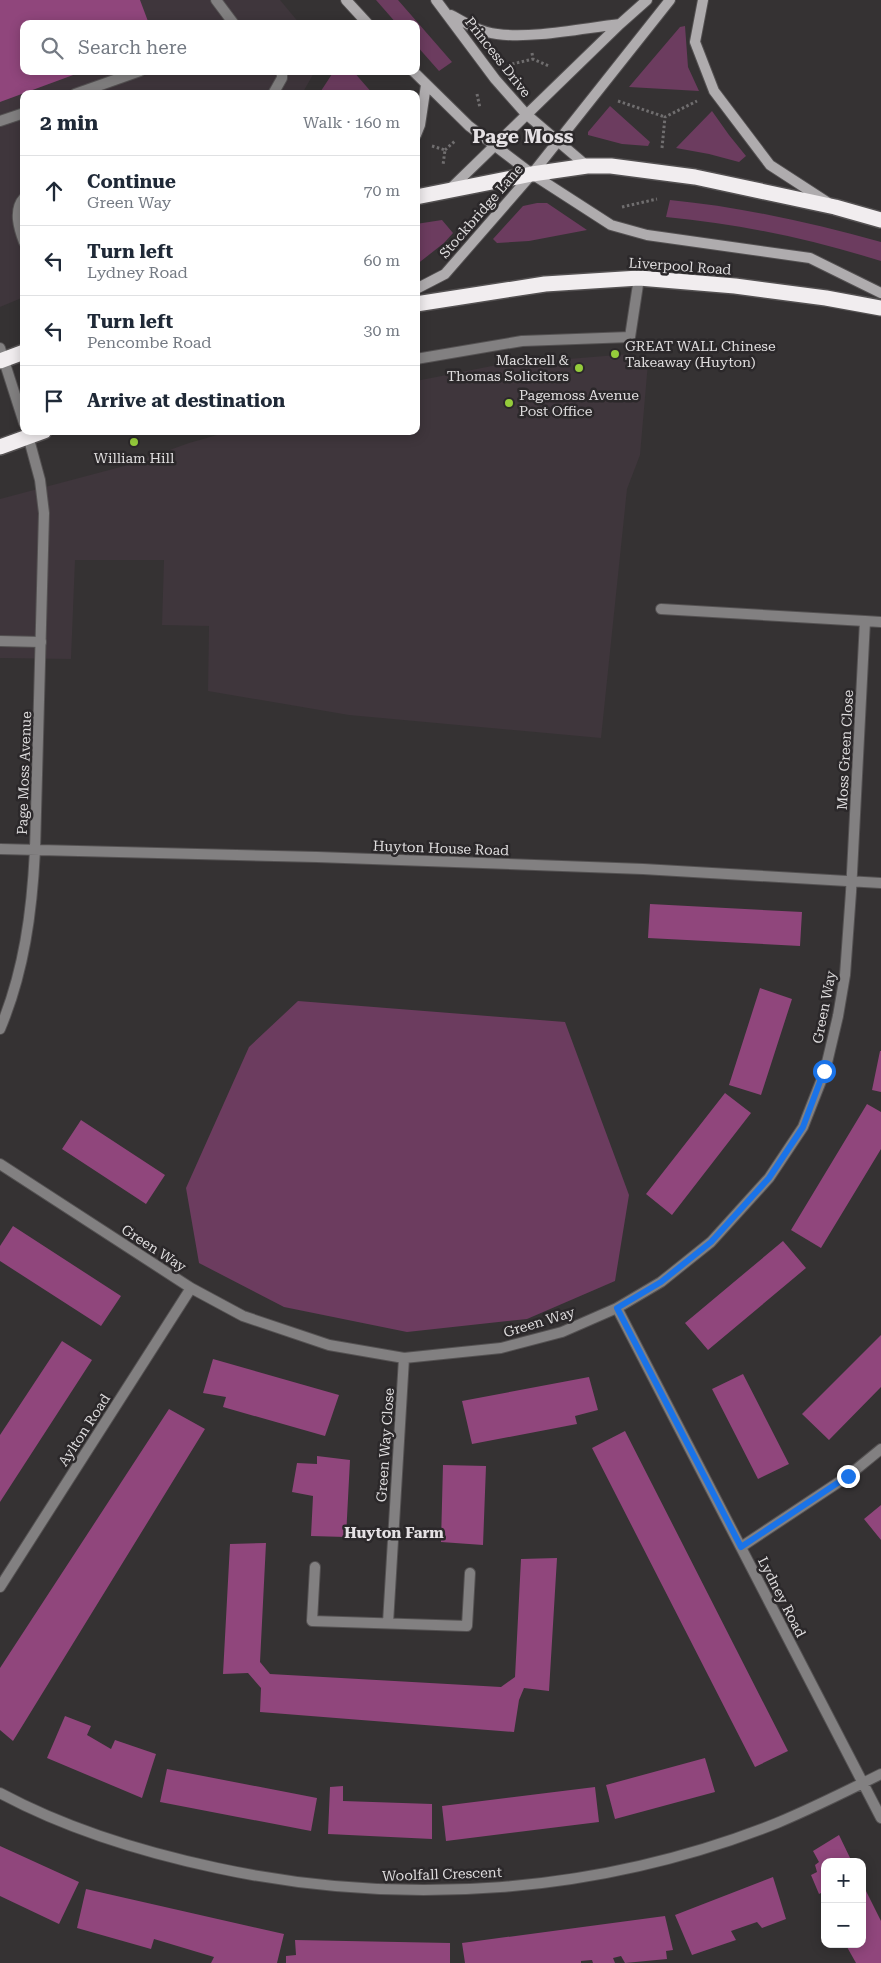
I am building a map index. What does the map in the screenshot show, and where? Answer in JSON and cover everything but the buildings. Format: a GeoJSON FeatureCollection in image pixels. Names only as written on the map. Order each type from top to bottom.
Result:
{"type":"FeatureCollection","features":[{"type":"Feature","properties":{"kind":"highway"},"geometry":{"type":"LineString","coordinates":[[420,196],[532,174],[587,166],[611,166],[677,174],[835,207],[881,220]]}},
{"type":"Feature","properties":{"kind":"highway","name":"Liverpool Road"},"geometry":{"type":"LineString","coordinates":[[420,303],[546,284],[639,278],[735,286],[826,298],[881,308]]}},
{"type":"Feature","properties":{"kind":"highway"},"geometry":{"type":"LineString","coordinates":[[1,356],[20,353]]}},
{"type":"Feature","properties":{"kind":"highway"},"geometry":{"type":"LineString","coordinates":[[0,447],[26,435]]}},
{"type":"Feature","properties":{"kind":"main road"},"geometry":{"type":"LineString","coordinates":[[346,0],[364,20]]}},
{"type":"Feature","properties":{"kind":"main road","name":"Princess Drive"},"geometry":{"type":"LineString","coordinates":[[436,0],[495,79],[526,114],[587,166]]}},
{"type":"Feature","properties":{"kind":"main road"},"geometry":{"type":"LineString","coordinates":[[448,191],[526,114],[647,0]]}},
{"type":"Feature","properties":{"kind":"main road","name":"Stockbridge Lane"},"geometry":{"type":"LineString","coordinates":[[420,287],[445,274],[532,174],[670,0]]}},
{"type":"Feature","properties":{"kind":"main road"},"geometry":{"type":"LineString","coordinates":[[703,0],[695,42],[714,92],[770,165],[835,207]]}},
{"type":"Feature","properties":{"kind":"main road"},"geometry":{"type":"LineString","coordinates":[[448,14],[472,27],[496,34],[530,34],[620,24]]}},
{"type":"Feature","properties":{"kind":"main road"},"geometry":{"type":"LineString","coordinates":[[417,75],[469,126],[532,174]]}},
{"type":"Feature","properties":{"kind":"main road"},"geometry":{"type":"LineString","coordinates":[[420,125],[426,85]]}},
{"type":"Feature","properties":{"kind":"main road","name":"Liverpool Road"},"geometry":{"type":"LineString","coordinates":[[532,174],[611,225],[647,235],[810,258],[881,293]]}},
{"type":"Feature","properties":{"kind":"street"},"geometry":{"type":"LineString","coordinates":[[216,0],[231,20]]}},
{"type":"Feature","properties":{"kind":"street"},"geometry":{"type":"LineString","coordinates":[[86,90],[129,75]]}},
{"type":"Feature","properties":{"kind":"street"},"geometry":{"type":"LineString","coordinates":[[275,90],[282,75]]}},
{"type":"Feature","properties":{"kind":"street"},"geometry":{"type":"LineString","coordinates":[[0,121],[20,114]]}},
{"type":"Feature","properties":{"kind":"street"},"geometry":{"type":"LineString","coordinates":[[20,205],[17,216],[20,227]]}},
{"type":"Feature","properties":{"kind":"street"},"geometry":{"type":"LineString","coordinates":[[420,358],[522,341],[630,337],[639,278]]}},
{"type":"Feature","properties":{"kind":"street"},"geometry":{"type":"LineString","coordinates":[[1,356],[20,411]]}},
{"type":"Feature","properties":{"kind":"street","name":"Page Moss Avenue"},"geometry":{"type":"LineString","coordinates":[[0,1029],[20,971],[26,947],[36,850],[44,513],[40,480],[28,435]]}},
{"type":"Feature","properties":{"kind":"street"},"geometry":{"type":"LineString","coordinates":[[661,608],[881,622]]}},
{"type":"Feature","properties":{"kind":"street","name":"Moss Green Close"},"geometry":{"type":"LineString","coordinates":[[852,881],[865,621]]}},
{"type":"Feature","properties":{"kind":"street"},"geometry":{"type":"LineString","coordinates":[[0,641],[41,642]]}},
{"type":"Feature","properties":{"kind":"street","name":"Huyton House Road"},"geometry":{"type":"LineString","coordinates":[[0,849],[317,857],[729,873],[881,883]]}},
{"type":"Feature","properties":{"kind":"street","name":"Green Way"},"geometry":{"type":"LineString","coordinates":[[0,1164],[191,1288],[243,1316],[312,1339],[404,1358],[500,1348],[562,1332],[617,1308],[661,1282],[711,1242],[769,1178],[803,1127],[824,1071],[838,1016],[845,974],[852,881]]}},
{"type":"Feature","properties":{"kind":"street","name":"Aylton Road"},"geometry":{"type":"LineString","coordinates":[[0,1587],[191,1288]]}},
{"type":"Feature","properties":{"kind":"street","name":"Lydney Road"},"geometry":{"type":"LineString","coordinates":[[617,1308],[881,1818]]}},
{"type":"Feature","properties":{"kind":"street","name":"Green Way Close"},"geometry":{"type":"LineString","coordinates":[[388,1623],[404,1358]]}},
{"type":"Feature","properties":{"kind":"street"},"geometry":{"type":"LineString","coordinates":[[741,1547],[848,1476],[881,1450]]}},
{"type":"Feature","properties":{"kind":"street"},"geometry":{"type":"LineString","coordinates":[[314,1567],[312,1621],[467,1626],[470,1573]]}},
{"type":"Feature","properties":{"kind":"street","name":"Woolfall Crescent"},"geometry":{"type":"LineString","coordinates":[[0,1793],[53,1818],[99,1836],[203,1865],[305,1884],[369,1890],[432,1890],[493,1888],[548,1882],[592,1876],[664,1860],[776,1823],[881,1774]]}},
{"type":"Feature","properties":{"kind":"path"},"geometry":{"type":"LineString","coordinates":[[531,47],[533,59]]}},
{"type":"Feature","properties":{"kind":"path"},"geometry":{"type":"LineString","coordinates":[[512,64],[533,59],[549,66]]}},
{"type":"Feature","properties":{"kind":"path"},"geometry":{"type":"LineString","coordinates":[[478,94],[482,114]]}},
{"type":"Feature","properties":{"kind":"path"},"geometry":{"type":"LineString","coordinates":[[618,101],[665,117],[702,98]]}},
{"type":"Feature","properties":{"kind":"path"},"geometry":{"type":"LineString","coordinates":[[662,148],[665,117]]}},
{"type":"Feature","properties":{"kind":"path"},"geometry":{"type":"LineString","coordinates":[[443,165],[445,150],[457,139]]}},
{"type":"Feature","properties":{"kind":"path"},"geometry":{"type":"LineString","coordinates":[[431,145],[445,150]]}},
{"type":"Feature","properties":{"kind":"path"},"geometry":{"type":"LineString","coordinates":[[619,207],[657,199]]}},
{"type":"Feature","properties":{"kind":"shaded area"},"geometry":{"type":"Polygon","coordinates":[[[0,0],[280,0],[297,20],[20,20],[20,75],[313,75],[304,90],[20,90],[20,299],[0,307],[0,0]]]}},
{"type":"Feature","properties":{"kind":"shaded area"},"geometry":{"type":"Polygon","coordinates":[[[376,0],[398,0],[415,20],[394,20],[376,0]]]}},
{"type":"Feature","properties":{"kind":"shaded area"},"geometry":{"type":"Polygon","coordinates":[[[420,25],[452,62],[439,71],[420,50],[420,25]]]}},
{"type":"Feature","properties":{"kind":"shaded area"},"geometry":{"type":"Polygon","coordinates":[[[685,26],[688,67],[699,91],[629,87],[680,27],[685,26]]]}},
{"type":"Feature","properties":{"kind":"shaded area"},"geometry":{"type":"Polygon","coordinates":[[[331,75],[356,75],[370,90],[322,90],[331,75]]]}},
{"type":"Feature","properties":{"kind":"shaded area"},"geometry":{"type":"Polygon","coordinates":[[[610,106],[650,142],[648,146],[622,144],[588,135],[588,132],[610,106]]]}},
{"type":"Feature","properties":{"kind":"shaded area"},"geometry":{"type":"Polygon","coordinates":[[[712,111],[746,156],[739,162],[676,148],[712,111]]]}},
{"type":"Feature","properties":{"kind":"shaded area"},"geometry":{"type":"Polygon","coordinates":[[[670,200],[777,216],[881,242],[881,261],[775,233],[666,217],[670,200]]]}},
{"type":"Feature","properties":{"kind":"shaded area"},"geometry":{"type":"Polygon","coordinates":[[[547,203],[587,230],[529,241],[497,243],[493,239],[523,206],[547,203]]]}},
{"type":"Feature","properties":{"kind":"shaded area"},"geometry":{"type":"Polygon","coordinates":[[[442,220],[453,233],[444,243],[420,262],[420,223],[442,220]]]}},
{"type":"Feature","properties":{"kind":"shaded area"},"geometry":{"type":"Polygon","coordinates":[[[629,354],[630,361],[648,363],[640,455],[627,489],[601,738],[349,715],[208,691],[209,626],[162,625],[164,560],[75,560],[71,659],[0,658],[0,499],[128,465],[217,435],[420,435],[420,380],[497,365],[629,354]]]}},
{"type":"Feature","properties":{"kind":"shaded area"},"geometry":{"type":"Polygon","coordinates":[[[298,1001],[565,1022],[629,1195],[615,1281],[527,1319],[407,1332],[284,1307],[199,1263],[186,1188],[249,1047],[298,1001]]]}},
{"type":"Feature","properties":{"kind":"place","name":"GREAT WALL Chinese Takeaway (Huyton)"},"geometry":{"type":"Point","coordinates":[615,354]}},
{"type":"Feature","properties":{"kind":"place","name":"Mackrell & Thomas Solicitors"},"geometry":{"type":"Point","coordinates":[579,368]}},
{"type":"Feature","properties":{"kind":"place","name":"Pagemoss Avenue Post Office"},"geometry":{"type":"Point","coordinates":[509,403]}},
{"type":"Feature","properties":{"kind":"place","name":"William Hill"},"geometry":{"type":"Point","coordinates":[134,442]}},
{"type":"Feature","properties":{"kind":"district","name":"Page Moss"},"geometry":{"type":"Point","coordinates":[523,136]}},
{"type":"Feature","properties":{"kind":"district","name":"Huyton Farm"},"geometry":{"type":"Point","coordinates":[394,1533]}},
{"type":"Feature","properties":{"kind":"route"},"geometry":{"type":"LineString","coordinates":[[824,1071],[803,1127],[769,1178],[711,1242],[661,1282],[617,1308],[741,1547],[848,1476]]}}]}
